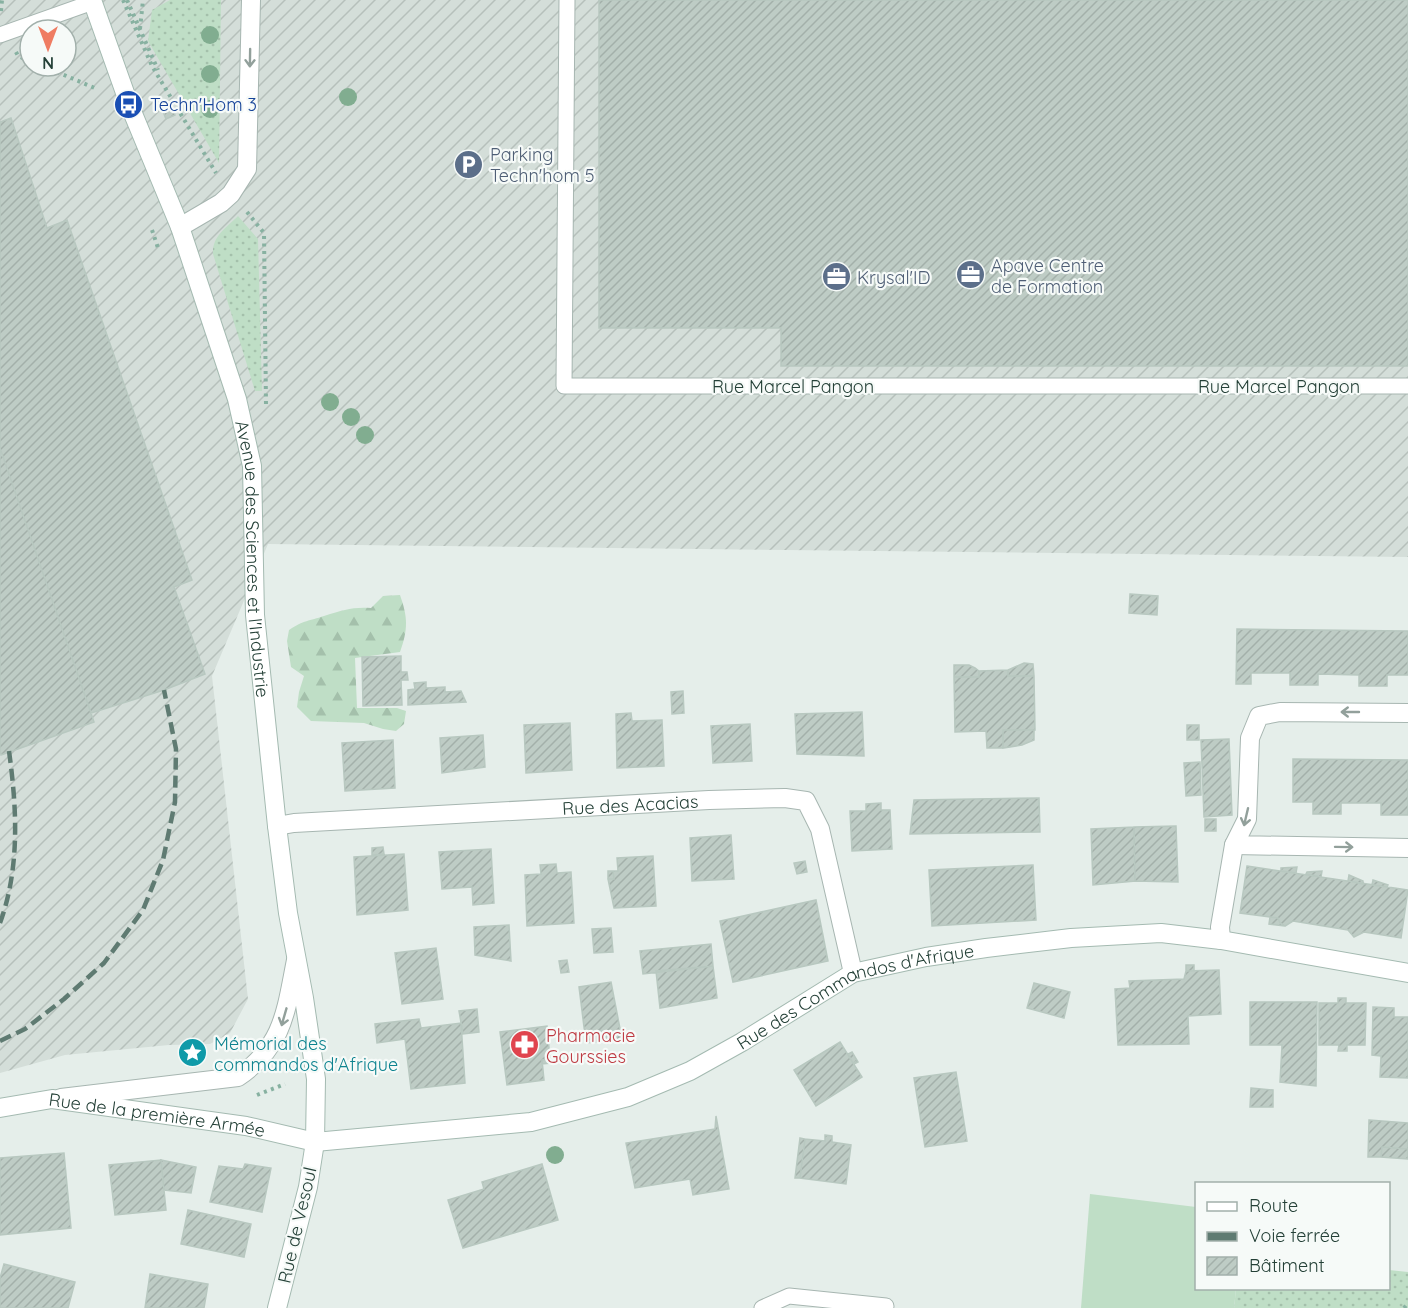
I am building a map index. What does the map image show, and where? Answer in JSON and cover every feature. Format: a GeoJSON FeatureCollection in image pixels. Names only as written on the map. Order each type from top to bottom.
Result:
{"type":"FeatureCollection","features":[{"type":"Feature","properties":{"kind":"street"},"geometry":{"type":"LineString","coordinates":[[180,226],[221,203],[231,194],[247,169],[251,0]]}},
{"type":"Feature","properties":{"kind":"street","name":"Avenue des Sciences et l'Industrie"},"geometry":{"type":"LineString","coordinates":[[92,1],[129,104],[180,226],[237,399],[252,466],[255,615],[277,826],[316,1079],[315,1142]]}},
{"type":"Feature","properties":{"kind":"street"},"geometry":{"type":"LineString","coordinates":[[1221,940],[1220,927],[1234,845],[1247,819],[1250,738],[1259,716],[1280,712],[1408,713]]}},
{"type":"Feature","properties":{"kind":"street","name":"Rue des Acacias"},"geometry":{"type":"LineString","coordinates":[[277,826],[294,823],[709,800],[785,798],[806,801],[820,829],[853,973]]}},
{"type":"Feature","properties":{"kind":"street"},"geometry":{"type":"LineString","coordinates":[[1234,845],[1408,848]]}},
{"type":"Feature","properties":{"kind":"street","name":"Rue des Commandos d'Afrique"},"geometry":{"type":"LineString","coordinates":[[315,1142],[531,1122],[628,1097],[690,1071],[742,1042],[853,973],[926,957],[1071,938],[1161,933],[1221,940],[1408,973]]}},
{"type":"Feature","properties":{"kind":"street"},"geometry":{"type":"LineString","coordinates":[[52,1099],[238,1077],[267,1050],[279,1032],[296,960]]}},
{"type":"Feature","properties":{"kind":"street","name":"Rue de la première Armée"},"geometry":{"type":"LineString","coordinates":[[0,1108],[52,1099],[246,1126],[315,1142]]}},
{"type":"Feature","properties":{"kind":"street","name":"Rue de Vesoul"},"geometry":{"type":"LineString","coordinates":[[277,1308],[308,1187],[315,1142]]}},
{"type":"Feature","properties":{"kind":"lane","name":"Rue Marcel Pangon"},"geometry":{"type":"LineString","coordinates":[[567,0],[564,386],[1408,386]]}},
{"type":"Feature","properties":{"kind":"lane"},"geometry":{"type":"LineString","coordinates":[[0,35],[92,1]]}},
{"type":"Feature","properties":{"kind":"lane"},"geometry":{"type":"LineString","coordinates":[[762,1308],[789,1296],[886,1306]]}},
{"type":"Feature","properties":{"kind":"path"},"geometry":{"type":"LineString","coordinates":[[127,0],[158,70]]}},
{"type":"Feature","properties":{"kind":"path"},"geometry":{"type":"LineString","coordinates":[[140,30],[143,0]]}},
{"type":"Feature","properties":{"kind":"path"},"geometry":{"type":"LineString","coordinates":[[72,78],[96,88],[100,93]]}},
{"type":"Feature","properties":{"kind":"path"},"geometry":{"type":"LineString","coordinates":[[150,225],[162,259]]}},
{"type":"Feature","properties":{"kind":"path"},"geometry":{"type":"LineString","coordinates":[[248,1099],[285,1084]]}},
{"type":"Feature","properties":{"kind":"path"},"geometry":{"type":"LineString","coordinates":[[1404,1308],[1408,1303]]}},
{"type":"Feature","properties":{"kind":"shaded area"},"geometry":{"type":"Polygon","coordinates":[[[0,0],[1408,0],[1408,557],[268,544],[212,676],[248,999],[230,1033],[210,1044],[169,1045],[65,1055],[0,1073],[0,0]]]}},
{"type":"Feature","properties":{"kind":"green space"},"geometry":{"type":"Polygon","coordinates":[[[170,0],[221,0],[219,163],[148,41],[152,10],[170,0]]]}},
{"type":"Feature","properties":{"kind":"green space"},"geometry":{"type":"Polygon","coordinates":[[[238,216],[258,239],[262,391],[255,391],[213,254],[217,237],[238,216]]]}},
{"type":"Feature","properties":{"kind":"green space"},"geometry":{"type":"Polygon","coordinates":[[[400,595],[406,624],[400,652],[355,658],[357,708],[397,708],[406,711],[404,724],[396,731],[364,723],[311,721],[297,707],[304,676],[291,667],[287,641],[289,630],[303,622],[342,611],[371,608],[383,596],[400,595]]]}},
{"type":"Feature","properties":{"kind":"green space"},"geometry":{"type":"Polygon","coordinates":[[[1090,1194],[1195,1207],[1195,1290],[1236,1290],[1234,1308],[1081,1308],[1090,1194]]]}},
{"type":"Feature","properties":{"kind":"green space"},"geometry":{"type":"Polygon","coordinates":[[[1390,1270],[1408,1272],[1408,1308],[1234,1308],[1236,1290],[1390,1290],[1390,1270]]]}},
{"type":"Feature","properties":{"kind":"building"},"geometry":{"type":"Polygon","coordinates":[[[599,0],[1408,0],[1408,366],[781,366],[781,328],[599,328],[599,0]]]}},
{"type":"Feature","properties":{"kind":"building"},"geometry":{"type":"Polygon","coordinates":[[[170,101],[175,115],[166,119],[160,104],[170,101]]]}},
{"type":"Feature","properties":{"kind":"building"},"geometry":{"type":"Polygon","coordinates":[[[11,118],[47,228],[67,220],[192,580],[174,587],[205,674],[164,690],[91,713],[0,448],[0,122],[11,118]]]}},
{"type":"Feature","properties":{"kind":"building"},"geometry":{"type":"Polygon","coordinates":[[[0,448],[94,722],[1,755],[0,751],[0,448]]]}},
{"type":"Feature","properties":{"kind":"building"},"geometry":{"type":"Polygon","coordinates":[[[1130,594],[1158,596],[1157,615],[1129,613],[1130,594]]]}},
{"type":"Feature","properties":{"kind":"building"},"geometry":{"type":"Polygon","coordinates":[[[1237,629],[1408,631],[1408,675],[1387,675],[1387,686],[1359,686],[1359,675],[1318,674],[1318,685],[1290,685],[1290,673],[1251,673],[1251,684],[1236,684],[1237,629]]]}},
{"type":"Feature","properties":{"kind":"building"},"geometry":{"type":"Polygon","coordinates":[[[401,656],[401,672],[407,672],[408,680],[401,680],[402,705],[363,706],[362,657],[401,656]]]}},
{"type":"Feature","properties":{"kind":"building"},"geometry":{"type":"Polygon","coordinates":[[[1024,663],[1033,664],[1034,676],[1008,676],[1008,670],[1024,663]]]}},
{"type":"Feature","properties":{"kind":"building"},"geometry":{"type":"Polygon","coordinates":[[[954,665],[969,665],[979,671],[979,677],[954,677],[954,665]]]}},
{"type":"Feature","properties":{"kind":"building"},"geometry":{"type":"Polygon","coordinates":[[[1008,670],[1008,676],[1034,676],[1035,730],[1003,730],[1003,748],[987,748],[986,731],[955,732],[954,677],[979,677],[979,671],[1008,670]]]}},
{"type":"Feature","properties":{"kind":"building"},"geometry":{"type":"Polygon","coordinates":[[[426,682],[426,688],[445,687],[445,692],[461,691],[466,702],[408,705],[408,690],[415,689],[414,683],[426,682]]]}},
{"type":"Feature","properties":{"kind":"building"},"geometry":{"type":"Polygon","coordinates":[[[683,691],[684,713],[672,714],[671,692],[683,691]]]}},
{"type":"Feature","properties":{"kind":"building"},"geometry":{"type":"Polygon","coordinates":[[[862,712],[864,756],[797,754],[795,714],[862,712]]]}},
{"type":"Feature","properties":{"kind":"building"},"geometry":{"type":"Polygon","coordinates":[[[631,713],[632,721],[662,720],[664,766],[617,768],[616,714],[631,713]]]}},
{"type":"Feature","properties":{"kind":"building"},"geometry":{"type":"Polygon","coordinates":[[[570,723],[572,770],[526,773],[524,725],[570,723]]]}},
{"type":"Feature","properties":{"kind":"building"},"geometry":{"type":"Polygon","coordinates":[[[750,724],[752,761],[713,763],[711,726],[750,724]]]}},
{"type":"Feature","properties":{"kind":"building"},"geometry":{"type":"Polygon","coordinates":[[[1187,725],[1199,725],[1199,740],[1187,740],[1187,725]]]}},
{"type":"Feature","properties":{"kind":"building"},"geometry":{"type":"Polygon","coordinates":[[[1003,730],[1034,730],[1034,740],[1022,745],[1003,748],[1003,730]]]}},
{"type":"Feature","properties":{"kind":"building"},"geometry":{"type":"Polygon","coordinates":[[[483,735],[485,767],[442,773],[440,738],[483,735]]]}},
{"type":"Feature","properties":{"kind":"building"},"geometry":{"type":"Polygon","coordinates":[[[1229,739],[1232,815],[1204,817],[1201,740],[1229,739]]]}},
{"type":"Feature","properties":{"kind":"building"},"geometry":{"type":"Polygon","coordinates":[[[393,740],[395,788],[345,791],[342,743],[393,740]]]}},
{"type":"Feature","properties":{"kind":"building"},"geometry":{"type":"Polygon","coordinates":[[[1293,759],[1408,760],[1408,815],[1381,815],[1381,803],[1341,803],[1341,814],[1313,814],[1313,802],[1293,802],[1293,759]]]}},
{"type":"Feature","properties":{"kind":"building"},"geometry":{"type":"Polygon","coordinates":[[[1200,762],[1201,795],[1186,796],[1184,763],[1200,762]]]}},
{"type":"Feature","properties":{"kind":"building"},"geometry":{"type":"Polygon","coordinates":[[[1039,798],[1040,832],[910,834],[914,800],[1039,798]]]}},
{"type":"Feature","properties":{"kind":"building"},"geometry":{"type":"Polygon","coordinates":[[[881,803],[881,810],[890,810],[892,849],[852,851],[850,811],[866,811],[866,804],[881,803]]]}},
{"type":"Feature","properties":{"kind":"building"},"geometry":{"type":"Polygon","coordinates":[[[1205,819],[1216,819],[1216,831],[1205,831],[1205,819]]]}},
{"type":"Feature","properties":{"kind":"building"},"geometry":{"type":"Polygon","coordinates":[[[1176,826],[1178,882],[1135,881],[1134,827],[1176,826]]]}},
{"type":"Feature","properties":{"kind":"building"},"geometry":{"type":"Polygon","coordinates":[[[1134,827],[1135,881],[1093,885],[1091,829],[1134,827]]]}},
{"type":"Feature","properties":{"kind":"building"},"geometry":{"type":"Polygon","coordinates":[[[731,835],[734,879],[692,881],[690,838],[731,835]]]}},
{"type":"Feature","properties":{"kind":"building"},"geometry":{"type":"Polygon","coordinates":[[[383,847],[384,854],[372,855],[372,848],[383,847]]]}},
{"type":"Feature","properties":{"kind":"building"},"geometry":{"type":"Polygon","coordinates":[[[491,849],[494,903],[473,905],[472,887],[442,889],[439,852],[491,849]]]}},
{"type":"Feature","properties":{"kind":"building"},"geometry":{"type":"Polygon","coordinates":[[[404,854],[408,910],[357,915],[354,857],[404,854]]]}},
{"type":"Feature","properties":{"kind":"building"},"geometry":{"type":"Polygon","coordinates":[[[653,856],[656,906],[614,908],[608,879],[614,879],[613,871],[618,871],[617,858],[653,856]]]}},
{"type":"Feature","properties":{"kind":"building"},"geometry":{"type":"Polygon","coordinates":[[[805,861],[807,872],[797,874],[794,863],[805,861]]]}},
{"type":"Feature","properties":{"kind":"building"},"geometry":{"type":"Polygon","coordinates":[[[556,864],[557,873],[571,872],[574,923],[527,926],[525,875],[541,874],[540,865],[556,864]]]}},
{"type":"Feature","properties":{"kind":"building"},"geometry":{"type":"Polygon","coordinates":[[[1033,865],[1036,920],[932,926],[929,870],[1033,865]]]}},
{"type":"Feature","properties":{"kind":"building"},"geometry":{"type":"Polygon","coordinates":[[[1247,866],[1408,890],[1401,938],[1364,932],[1354,937],[1348,930],[1293,921],[1285,926],[1278,918],[1240,913],[1247,866]]]}},
{"type":"Feature","properties":{"kind":"building"},"geometry":{"type":"Polygon","coordinates":[[[1297,867],[1296,873],[1281,871],[1281,868],[1297,867]]]}},
{"type":"Feature","properties":{"kind":"building"},"geometry":{"type":"Polygon","coordinates":[[[608,871],[613,871],[614,879],[608,879],[608,871]]]}},
{"type":"Feature","properties":{"kind":"building"},"geometry":{"type":"Polygon","coordinates":[[[1322,871],[1321,877],[1306,874],[1307,872],[1322,871]]]}},
{"type":"Feature","properties":{"kind":"building"},"geometry":{"type":"Polygon","coordinates":[[[1349,875],[1363,881],[1363,884],[1348,881],[1349,875]]]}},
{"type":"Feature","properties":{"kind":"building"},"geometry":{"type":"Polygon","coordinates":[[[1373,880],[1388,885],[1387,887],[1372,885],[1373,880]]]}},
{"type":"Feature","properties":{"kind":"building"},"geometry":{"type":"Polygon","coordinates":[[[816,900],[828,961],[733,982],[720,921],[816,900]]]}},
{"type":"Feature","properties":{"kind":"building"},"geometry":{"type":"Polygon","coordinates":[[[1270,917],[1278,918],[1285,926],[1269,924],[1270,917]]]}},
{"type":"Feature","properties":{"kind":"building"},"geometry":{"type":"Polygon","coordinates":[[[509,925],[511,961],[475,955],[474,927],[509,925]]]}},
{"type":"Feature","properties":{"kind":"building"},"geometry":{"type":"Polygon","coordinates":[[[611,928],[613,952],[594,953],[592,929],[611,928]]]}},
{"type":"Feature","properties":{"kind":"building"},"geometry":{"type":"Polygon","coordinates":[[[711,944],[713,966],[643,974],[640,951],[711,944]]]}},
{"type":"Feature","properties":{"kind":"building"},"geometry":{"type":"Polygon","coordinates":[[[436,948],[443,999],[402,1004],[395,953],[436,948]]]}},
{"type":"Feature","properties":{"kind":"building"},"geometry":{"type":"Polygon","coordinates":[[[567,960],[569,972],[561,973],[559,961],[567,960]]]}},
{"type":"Feature","properties":{"kind":"building"},"geometry":{"type":"Polygon","coordinates":[[[1186,965],[1194,965],[1194,971],[1186,971],[1186,965]]]}},
{"type":"Feature","properties":{"kind":"building"},"geometry":{"type":"Polygon","coordinates":[[[713,966],[717,998],[660,1008],[656,971],[713,966]]]}},
{"type":"Feature","properties":{"kind":"building"},"geometry":{"type":"Polygon","coordinates":[[[1219,970],[1221,1014],[1188,1016],[1189,1044],[1118,1045],[1115,989],[1130,988],[1129,981],[1184,979],[1186,971],[1219,970]]]}},
{"type":"Feature","properties":{"kind":"building"},"geometry":{"type":"Polygon","coordinates":[[[611,982],[622,1039],[586,1043],[579,987],[611,982]]]}},
{"type":"Feature","properties":{"kind":"building"},"geometry":{"type":"Polygon","coordinates":[[[1034,983],[1070,992],[1064,1018],[1027,1008],[1034,983]]]}},
{"type":"Feature","properties":{"kind":"building"},"geometry":{"type":"Polygon","coordinates":[[[1338,998],[1346,998],[1346,1003],[1366,1003],[1365,1045],[1347,1045],[1347,1051],[1338,1051],[1339,1045],[1319,1045],[1319,1003],[1338,1003],[1338,998]]]}},
{"type":"Feature","properties":{"kind":"building"},"geometry":{"type":"Polygon","coordinates":[[[1250,1002],[1317,1002],[1316,1086],[1280,1082],[1282,1045],[1250,1045],[1250,1002]]]}},
{"type":"Feature","properties":{"kind":"building"},"geometry":{"type":"Polygon","coordinates":[[[1373,1007],[1394,1008],[1394,1017],[1408,1017],[1408,1078],[1380,1077],[1381,1056],[1372,1055],[1373,1007]]]}},
{"type":"Feature","properties":{"kind":"building"},"geometry":{"type":"Polygon","coordinates":[[[477,1009],[479,1032],[463,1034],[459,1011],[477,1009]]]}},
{"type":"Feature","properties":{"kind":"building"},"geometry":{"type":"Polygon","coordinates":[[[419,1019],[421,1028],[461,1023],[465,1083],[411,1089],[405,1039],[377,1043],[375,1024],[419,1019]]]}},
{"type":"Feature","properties":{"kind":"building","name":"Pharmacie Gourssies"},"geometry":{"type":"Polygon","coordinates":[[[547,1026],[550,1059],[542,1060],[544,1080],[507,1085],[500,1032],[547,1026]]]}},
{"type":"Feature","properties":{"kind":"building"},"geometry":{"type":"Polygon","coordinates":[[[840,1042],[862,1077],[816,1106],[794,1070],[840,1042]]]}},
{"type":"Feature","properties":{"kind":"building"},"geometry":{"type":"Polygon","coordinates":[[[852,1052],[858,1062],[854,1064],[855,1062],[853,1063],[848,1054],[852,1052]]]}},
{"type":"Feature","properties":{"kind":"building"},"geometry":{"type":"Polygon","coordinates":[[[550,1059],[551,1063],[542,1064],[542,1060],[550,1059]]]}},
{"type":"Feature","properties":{"kind":"building"},"geometry":{"type":"Polygon","coordinates":[[[956,1072],[967,1141],[925,1147],[914,1078],[956,1072]]]}},
{"type":"Feature","properties":{"kind":"building"},"geometry":{"type":"Polygon","coordinates":[[[1251,1088],[1273,1090],[1273,1107],[1250,1107],[1251,1088]]]}},
{"type":"Feature","properties":{"kind":"building"},"geometry":{"type":"Polygon","coordinates":[[[716,1116],[729,1189],[693,1195],[690,1179],[635,1188],[626,1143],[715,1129],[716,1116]]]}},
{"type":"Feature","properties":{"kind":"building"},"geometry":{"type":"Polygon","coordinates":[[[1369,1120],[1408,1123],[1408,1149],[1382,1147],[1381,1157],[1368,1157],[1369,1120]]]}},
{"type":"Feature","properties":{"kind":"building"},"geometry":{"type":"Polygon","coordinates":[[[825,1135],[832,1136],[832,1142],[851,1145],[846,1184],[800,1178],[805,1139],[825,1141],[825,1135]]]}},
{"type":"Feature","properties":{"kind":"building"},"geometry":{"type":"Polygon","coordinates":[[[800,1138],[805,1139],[800,1178],[795,1178],[800,1138]]]}},
{"type":"Feature","properties":{"kind":"building"},"geometry":{"type":"Polygon","coordinates":[[[1382,1147],[1408,1149],[1408,1159],[1381,1157],[1382,1147]]]}},
{"type":"Feature","properties":{"kind":"building"},"geometry":{"type":"Polygon","coordinates":[[[64,1153],[71,1228],[0,1235],[0,1158],[64,1153]]]}},
{"type":"Feature","properties":{"kind":"building"},"geometry":{"type":"Polygon","coordinates":[[[161,1160],[196,1167],[191,1193],[164,1190],[161,1160]]]}},
{"type":"Feature","properties":{"kind":"building"},"geometry":{"type":"Polygon","coordinates":[[[161,1160],[166,1210],[115,1215],[109,1165],[161,1160]]]}},
{"type":"Feature","properties":{"kind":"building"},"geometry":{"type":"Polygon","coordinates":[[[245,1164],[271,1168],[262,1212],[210,1202],[219,1166],[243,1169],[245,1164]]]}},
{"type":"Feature","properties":{"kind":"building"},"geometry":{"type":"Polygon","coordinates":[[[542,1164],[558,1220],[463,1248],[448,1200],[484,1189],[482,1182],[542,1164]]]}},
{"type":"Feature","properties":{"kind":"building"},"geometry":{"type":"Polygon","coordinates":[[[188,1210],[251,1224],[244,1257],[181,1244],[188,1210]]]}},
{"type":"Feature","properties":{"kind":"building"},"geometry":{"type":"Polygon","coordinates":[[[4,1264],[75,1282],[68,1308],[0,1308],[0,1278],[4,1264]]]}},
{"type":"Feature","properties":{"kind":"building"},"geometry":{"type":"Polygon","coordinates":[[[150,1274],[208,1284],[204,1308],[145,1308],[150,1274]]]}},
{"type":"Feature","properties":{"kind":"railway"},"geometry":{"type":"LineString","coordinates":[[0,1041],[25,1029],[64,999],[104,963],[143,910],[163,860],[175,802],[176,749],[164,690]]}},
{"type":"Feature","properties":{"kind":"railway"},"geometry":{"type":"LineString","coordinates":[[0,923],[14,860],[15,816],[9,751]]}},
{"type":"Feature","properties":{"kind":"place","name":"Techn'Hom 3"},"geometry":{"type":"Point","coordinates":[129,104]}},
{"type":"Feature","properties":{"kind":"place","name":"Parking Techn'hom 5"},"geometry":{"type":"Point","coordinates":[469,164]}},
{"type":"Feature","properties":{"kind":"place","name":"Apave Centre de Formation"},"geometry":{"type":"Point","coordinates":[970,275]}},
{"type":"Feature","properties":{"kind":"place","name":"Krysal'ID"},"geometry":{"type":"Point","coordinates":[836,277]}},
{"type":"Feature","properties":{"kind":"place","name":"Pharmacie Gourssies"},"geometry":{"type":"Point","coordinates":[525,1045]}},
{"type":"Feature","properties":{"kind":"place","name":"Mémorial des commandos d'Afrique"},"geometry":{"type":"Point","coordinates":[193,1053]}}]}
